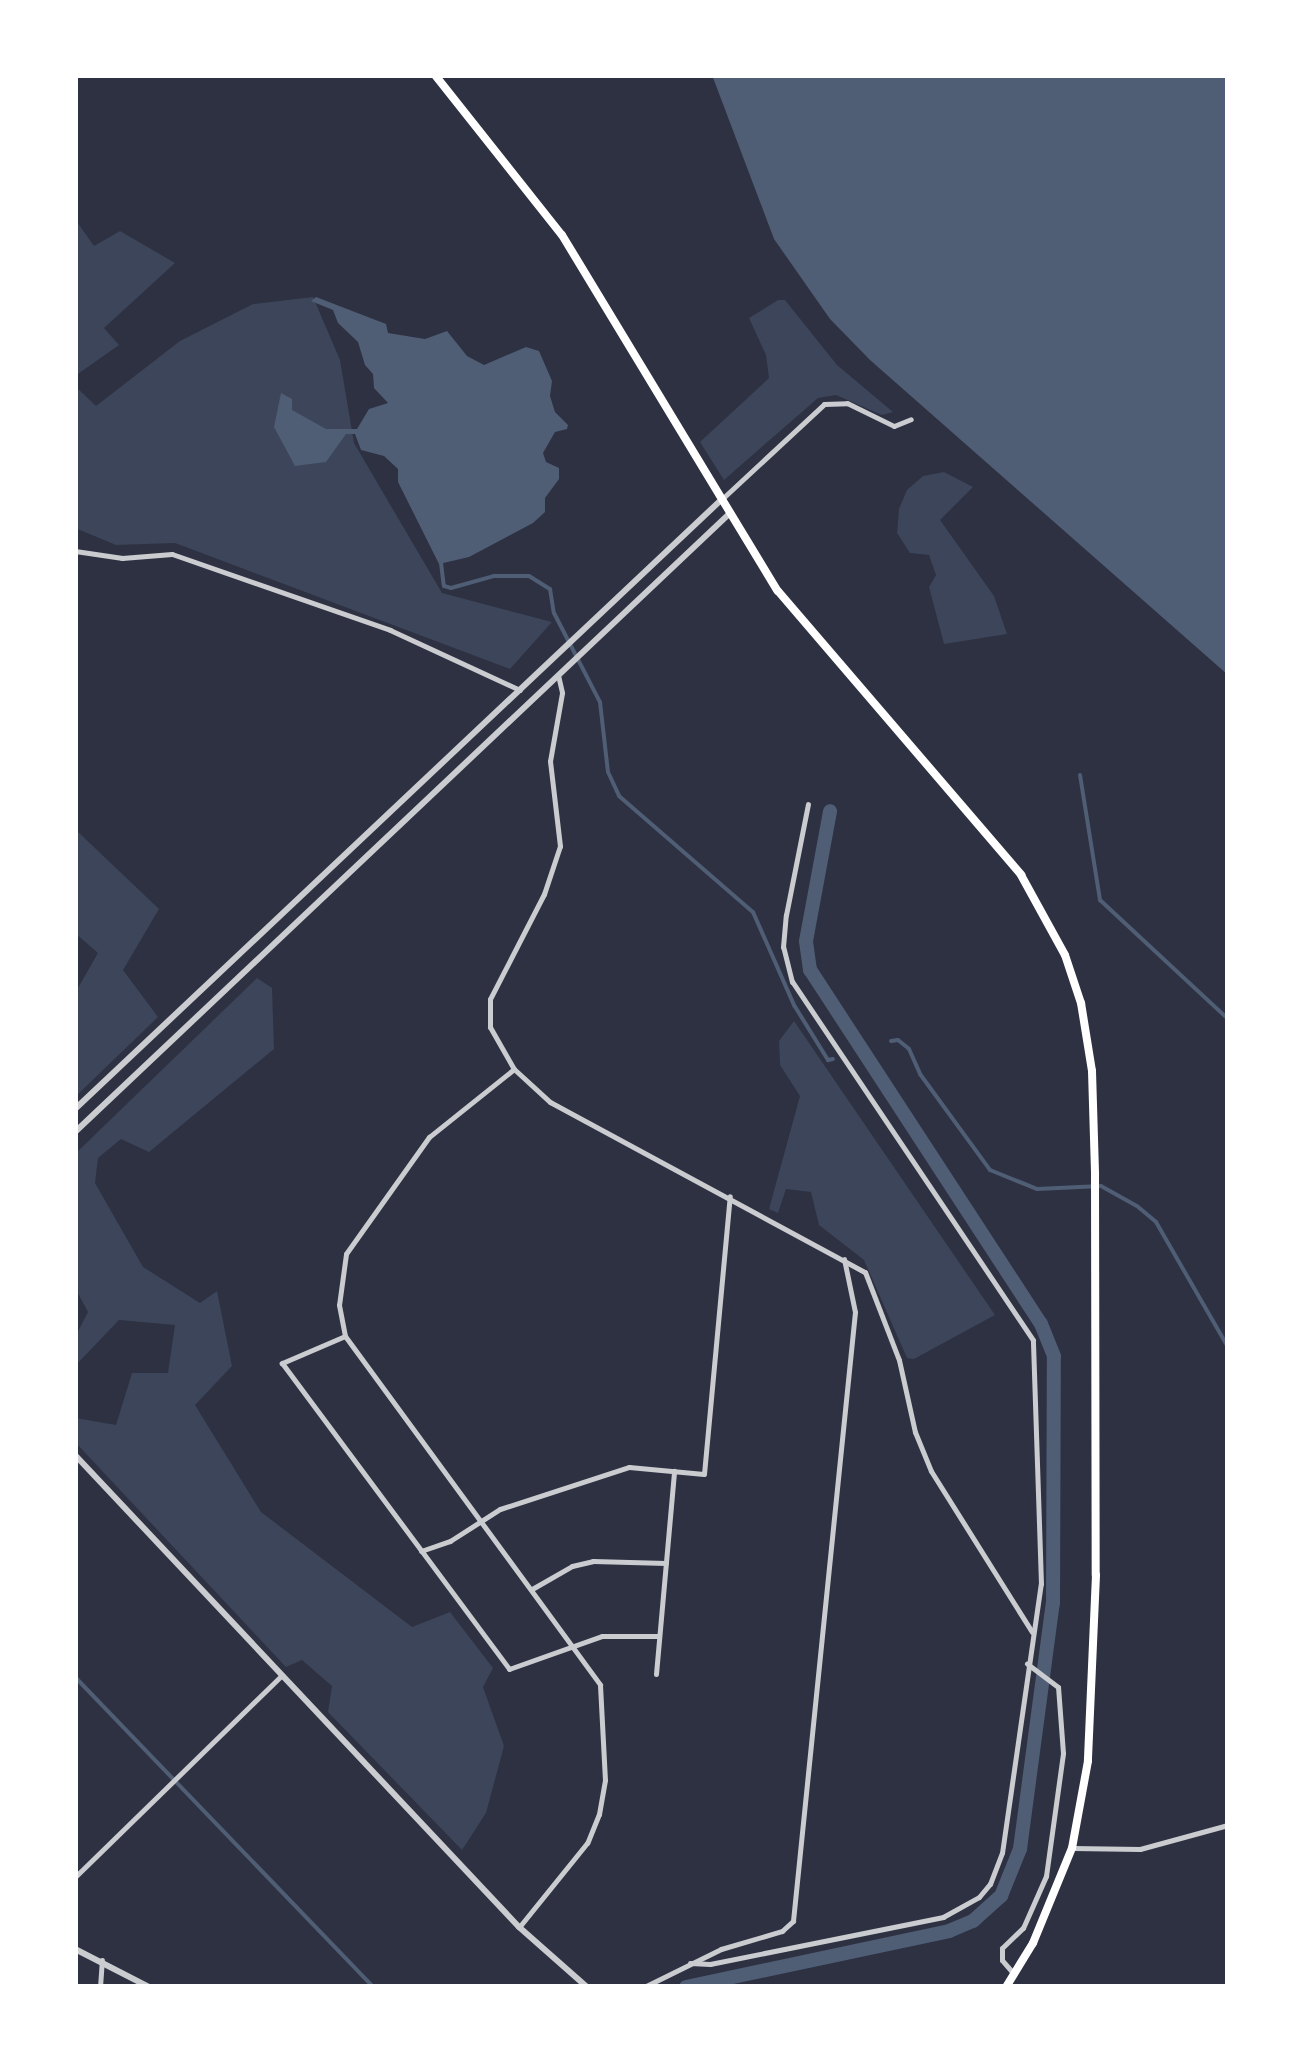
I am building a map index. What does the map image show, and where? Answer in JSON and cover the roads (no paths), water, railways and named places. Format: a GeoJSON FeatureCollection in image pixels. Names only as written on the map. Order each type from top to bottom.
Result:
{"type":"FeatureCollection","features":[{"type":"Feature","properties":{"kind":"main road"},"geometry":{"type":"LineString","coordinates":[[436,75],[562,235],[778,590],[995,842],[1037,900],[1065,954],[1086,1024],[1094,1176],[1096,1575],[1088,1761],[1072,1848],[1033,1944],[1006,1987]]}},
{"type":"Feature","properties":{"kind":"street"},"geometry":{"type":"LineString","coordinates":[[75,1109],[824,404],[847,403],[894,426],[910,419]]}},
{"type":"Feature","properties":{"kind":"street"},"geometry":{"type":"LineString","coordinates":[[75,1132],[729,514]]}},
{"type":"Feature","properties":{"kind":"street"},"geometry":{"type":"LineString","coordinates":[[75,551],[122,558],[172,554],[390,630],[520,690]]}},
{"type":"Feature","properties":{"kind":"street"},"geometry":{"type":"LineString","coordinates":[[558,675],[562,693],[550,761],[559,826],[556,866],[490,999],[490,1027],[514,1068],[550,1102],[865,1272],[899,1360],[915,1432],[931,1471],[1032,1632]]}},
{"type":"Feature","properties":{"kind":"street"},"geometry":{"type":"LineString","coordinates":[[690,1963],[710,1964],[942,1917],[979,1896],[990,1884],[1002,1854],[1041,1584],[1034,1340],[792,982],[784,946],[786,915],[808,804]]}},
{"type":"Feature","properties":{"kind":"street"},"geometry":{"type":"LineString","coordinates":[[514,1068],[429,1137],[346,1254],[339,1305],[346,1336],[600,1685],[604,1797],[587,1842],[519,1927]]}},
{"type":"Feature","properties":{"kind":"street"},"geometry":{"type":"LineString","coordinates":[[421,1551],[450,1541],[500,1509],[630,1467],[704,1474],[730,1196]]}},
{"type":"Feature","properties":{"kind":"street"},"geometry":{"type":"LineString","coordinates":[[644,1987],[690,1963],[782,1931],[793,1921],[855,1312],[844,1259]]}},
{"type":"Feature","properties":{"kind":"street"},"geometry":{"type":"LineString","coordinates":[[346,1336],[282,1362],[509,1669],[618,1633],[659,1636]]}},
{"type":"Feature","properties":{"kind":"street"},"geometry":{"type":"LineString","coordinates":[[75,1455],[519,1927],[587,1987]]}},
{"type":"Feature","properties":{"kind":"street"},"geometry":{"type":"LineString","coordinates":[[656,1674],[674,1471]]}},
{"type":"Feature","properties":{"kind":"street"},"geometry":{"type":"LineString","coordinates":[[532,1590],[572,1566],[593,1560],[666,1563]]}},
{"type":"Feature","properties":{"kind":"street"},"geometry":{"type":"LineString","coordinates":[[1014,1974],[1002,1960],[1002,1948],[1029,1916],[1054,1840],[1063,1753],[1058,1687],[1027,1664]]}},
{"type":"Feature","properties":{"kind":"street"},"geometry":{"type":"LineString","coordinates":[[75,1877],[280,1677]]}},
{"type":"Feature","properties":{"kind":"street"},"geometry":{"type":"LineString","coordinates":[[1072,1848],[1140,1848],[1228,1824]]}},
{"type":"Feature","properties":{"kind":"street"},"geometry":{"type":"LineString","coordinates":[[75,1950],[150,1987]]}},
{"type":"Feature","properties":{"kind":"street"},"geometry":{"type":"LineString","coordinates":[[100,1987],[102,1960]]}},
{"type":"Feature","properties":{"kind":"waterway"},"geometry":{"type":"LineString","coordinates":[[441,563],[444,586],[451,588],[494,576],[529,576],[550,589],[554,613],[600,702],[608,772],[619,796],[753,912],[794,1005],[828,1060],[833,1059]]}},
{"type":"Feature","properties":{"kind":"waterway"},"geometry":{"type":"LineString","coordinates":[[1080,775],[1100,900],[1228,1019]]}},
{"type":"Feature","properties":{"kind":"waterway"},"geometry":{"type":"LineString","coordinates":[[686,1987],[949,1931],[973,1921],[1001,1896],[1020,1849],[1053,1603],[1054,1356],[1041,1324],[810,970],[806,941],[830,811]]}},
{"type":"Feature","properties":{"kind":"waterway"},"geometry":{"type":"LineString","coordinates":[[891,1041],[898,1040],[909,1049],[920,1074],[990,1170],[1037,1189],[1101,1186],[1156,1222],[1228,1347]]}},
{"type":"Feature","properties":{"kind":"waterway"},"geometry":{"type":"LineString","coordinates":[[75,1677],[373,1987]]}}]}
